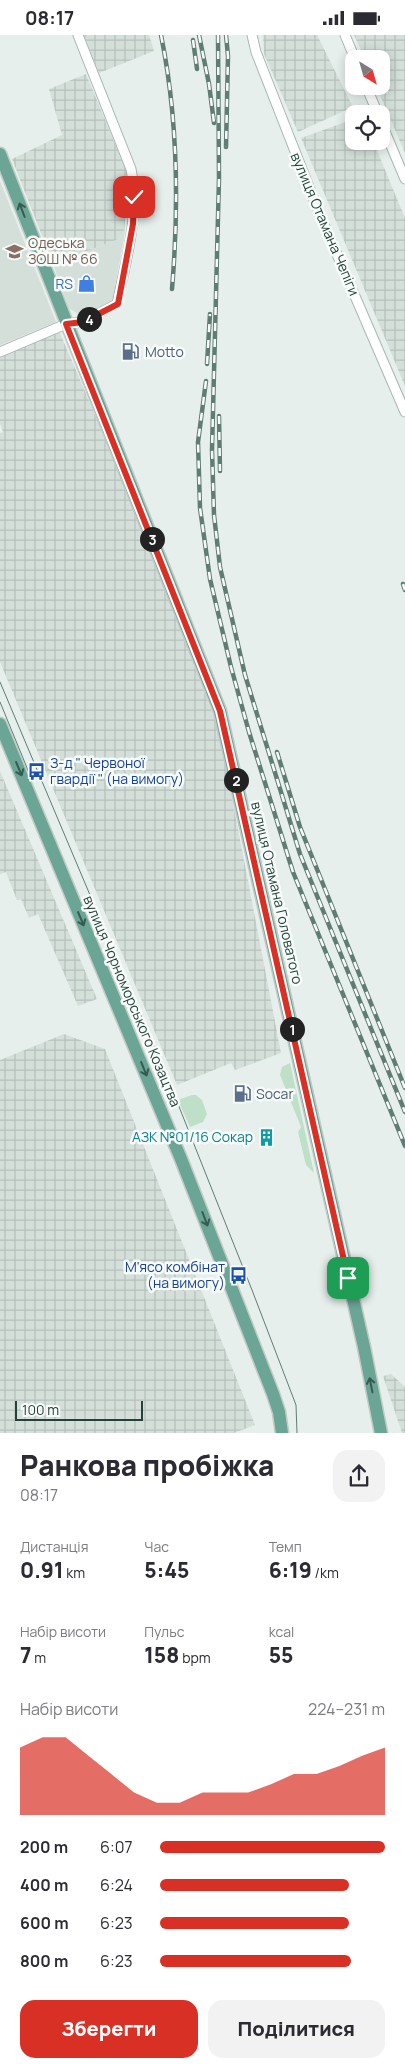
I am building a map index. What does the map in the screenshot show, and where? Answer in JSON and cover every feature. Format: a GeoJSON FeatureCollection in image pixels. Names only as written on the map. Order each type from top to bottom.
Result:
{"type":"FeatureCollection","features":[{"type":"Feature","properties":{"kind":"main road","name":"вулиця Отамана Головатого"},"geometry":{"type":"LineString","coordinates":[[0,154],[220,711],[364,1347],[381,1433]]}},
{"type":"Feature","properties":{"kind":"main road","name":"вулиця Чорноморського Козацтва"},"geometry":{"type":"LineString","coordinates":[[0,724],[184,1166],[274,1394],[282,1433]]}},
{"type":"Feature","properties":{"kind":"street"},"geometry":{"type":"LineString","coordinates":[[0,353],[66,324],[83,322],[118,304],[134,210],[130,169],[78,35]]}},
{"type":"Feature","properties":{"kind":"street","name":"вулиця Отамана Чепіги"},"geometry":{"type":"LineString","coordinates":[[252,35],[256,52],[320,215],[405,412]]}},
{"type":"Feature","properties":{"kind":"street"},"geometry":{"type":"LineString","coordinates":[[345,35],[351,50]]}},
{"type":"Feature","properties":{"kind":"street"},"geometry":{"type":"LineString","coordinates":[[390,143],[405,179]]}},
{"type":"Feature","properties":{"kind":"shaded area"},"geometry":{"type":"Polygon","coordinates":[[[84,35],[149,35],[154,51],[99,73],[84,35]]]}},
{"type":"Feature","properties":{"kind":"shaded area"},"geometry":{"type":"Polygon","coordinates":[[[263,35],[317,35],[345,91],[345,95],[347,95],[352,105],[345,105],[345,111],[298,132],[264,54],[263,35]]]}},
{"type":"Feature","properties":{"kind":"shaded area"},"geometry":{"type":"Polygon","coordinates":[[[354,35],[405,35],[405,153],[390,118],[390,105],[384,105],[380,95],[390,95],[390,50],[361,50],[354,35]]]}},
{"type":"Feature","properties":{"kind":"shaded area"},"geometry":{"type":"Polygon","coordinates":[[[86,74],[128,175],[124,237],[53,264],[12,159],[62,135],[49,89],[86,74]]]}},
{"type":"Feature","properties":{"kind":"shaded area"},"geometry":{"type":"Polygon","coordinates":[[[345,122],[345,150],[377,150],[405,218],[405,386],[301,138],[345,122]]]}},
{"type":"Feature","properties":{"kind":"shaded area","name":"Одеська ЗОШ № 66"},"geometry":{"type":"Polygon","coordinates":[[[0,181],[56,322],[0,345],[0,181]]]}},
{"type":"Feature","properties":{"kind":"shaded area"},"geometry":{"type":"Polygon","coordinates":[[[124,237],[112,303],[83,317],[69,308],[53,264],[124,237]]]}},
{"type":"Feature","properties":{"kind":"shaded area"},"geometry":{"type":"Polygon","coordinates":[[[59,331],[116,463],[219,730],[281,1053],[235,1070],[231,1063],[177,1085],[0,662],[0,433],[3,432],[0,423],[0,354],[59,331]]]}},
{"type":"Feature","properties":{"kind":"shaded area"},"geometry":{"type":"Polygon","coordinates":[[[0,771],[97,999],[78,1006],[38,914],[29,918],[21,899],[17,900],[6,872],[0,874],[0,771]]]}},
{"type":"Feature","properties":{"kind":"shaded area"},"geometry":{"type":"Polygon","coordinates":[[[64,1034],[105,1049],[255,1425],[234,1433],[0,1433],[0,1060],[64,1034]]]}},
{"type":"Feature","properties":{"kind":"shaded area"},"geometry":{"type":"Polygon","coordinates":[[[391,1374],[405,1387],[405,1433],[402,1433],[383,1376],[391,1374]]]}},
{"type":"Feature","properties":{"kind":"green space"},"geometry":{"type":"Polygon","coordinates":[[[290,1063],[314,1173],[306,1165],[298,1132],[301,1127],[280,1075],[282,1067],[290,1063]]]}},
{"type":"Feature","properties":{"kind":"green space"},"geometry":{"type":"Polygon","coordinates":[[[196,1095],[202,1100],[207,1114],[203,1122],[190,1127],[178,1100],[196,1095]]]}},
{"type":"Feature","properties":{"kind":"tram line"},"geometry":{"type":"LineString","coordinates":[[0,682],[172,1089],[252,1290],[296,1405],[297,1433]]}},
{"type":"Feature","properties":{"kind":"tram line"},"geometry":{"type":"LineString","coordinates":[[0,702],[32,780]]}},
{"type":"Feature","properties":{"kind":"railway"},"geometry":{"type":"LineString","coordinates":[[161,35],[167,66],[174,130],[176,226],[172,289]]}},
{"type":"Feature","properties":{"kind":"railway"},"geometry":{"type":"LineString","coordinates":[[199,35],[209,84],[214,123]]}},
{"type":"Feature","properties":{"kind":"railway"},"geometry":{"type":"LineString","coordinates":[[218,35],[219,178],[212,450],[214,515],[220,567],[245,675],[300,854],[405,1112]]}},
{"type":"Feature","properties":{"kind":"railway"},"geometry":{"type":"LineString","coordinates":[[226,35],[228,56],[226,147]]}},
{"type":"Feature","properties":{"kind":"railway"},"geometry":{"type":"LineString","coordinates":[[193,40],[197,69]]}},
{"type":"Feature","properties":{"kind":"railway"},"geometry":{"type":"LineString","coordinates":[[207,364],[210,314]]}},
{"type":"Feature","properties":{"kind":"railway"},"geometry":{"type":"LineString","coordinates":[[206,381],[198,442],[200,508],[210,579],[231,667],[249,732],[293,872],[405,1146]]}},
{"type":"Feature","properties":{"kind":"railway"},"geometry":{"type":"LineString","coordinates":[[219,416],[220,471]]}},
{"type":"Feature","properties":{"kind":"railway"},"geometry":{"type":"LineString","coordinates":[[403,584],[405,590]]}},
{"type":"Feature","properties":{"kind":"railway"},"geometry":{"type":"LineString","coordinates":[[277,752],[300,827],[405,1088]]}},
{"type":"Feature","properties":{"kind":"place","name":"Одеська ЗОШ № 66"},"geometry":{"type":"Point","coordinates":[14,251]}},
{"type":"Feature","properties":{"kind":"place","name":"RS"},"geometry":{"type":"Point","coordinates":[87,284]}},
{"type":"Feature","properties":{"kind":"place","name":"Motto"},"geometry":{"type":"Point","coordinates":[131,352]}},
{"type":"Feature","properties":{"kind":"place","name":"З-д \" Червоної гвардії \" (на вимогу)"},"geometry":{"type":"Point","coordinates":[36,771]}},
{"type":"Feature","properties":{"kind":"place","name":"Socar"},"geometry":{"type":"Point","coordinates":[242,1094]}},
{"type":"Feature","properties":{"kind":"place","name":"АЗК №01/16 Сокар"},"geometry":{"type":"Point","coordinates":[267,1137]}},
{"type":"Feature","properties":{"kind":"place","name":"М'ясо комбінат (на вимогу)"},"geometry":{"type":"Point","coordinates":[239,1275]}},
{"type":"Feature","properties":{"kind":"route"},"geometry":{"type":"LineString","coordinates":[[134,197],[133,224],[118,304],[83,322],[66,324],[220,711],[348,1278]]}}]}
